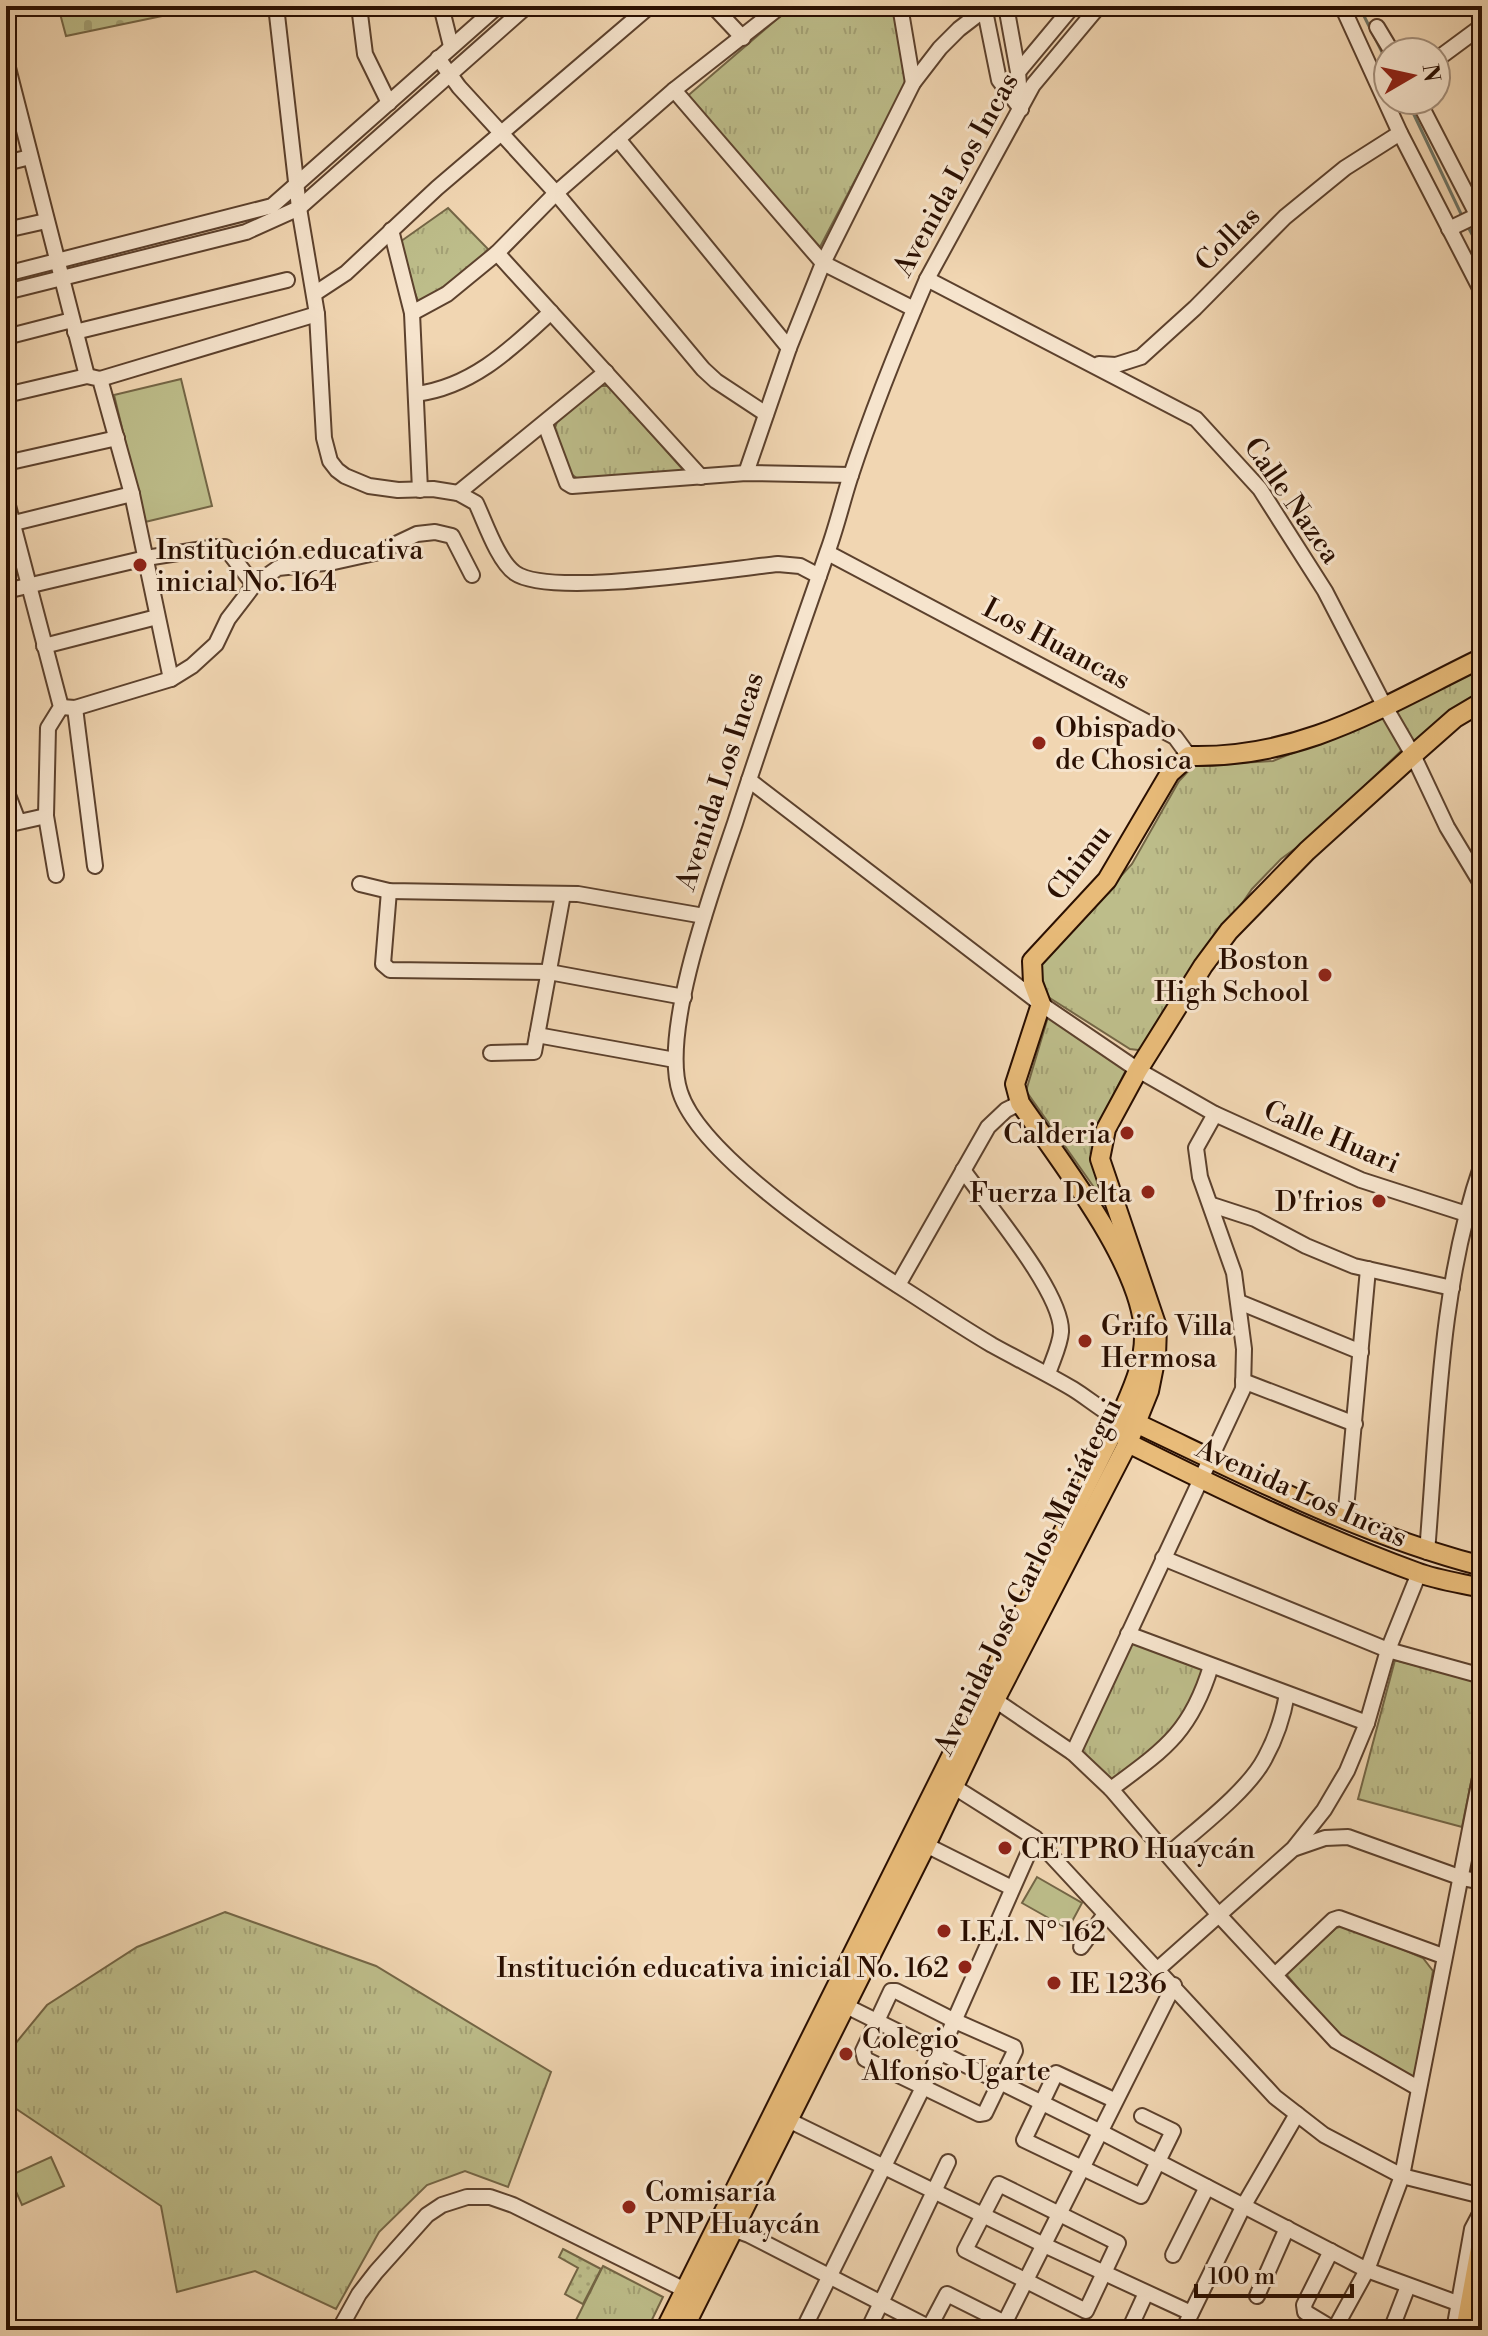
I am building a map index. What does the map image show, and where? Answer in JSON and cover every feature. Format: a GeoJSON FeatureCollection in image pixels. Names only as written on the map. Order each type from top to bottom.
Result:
{"type":"FeatureCollection","features":[{"type":"Feature","properties":{"kind":"main road"},"geometry":{"type":"LineString","coordinates":[[1189,756],[1222,757],[1259,753],[1295,744],[1329,732],[1482,658]]}},
{"type":"Feature","properties":{"kind":"main road","name":"Avenida José Carlos Mariátegui"},"geometry":{"type":"LineString","coordinates":[[665,2330],[691,2296],[1128,1422],[1149,1391],[1156,1356],[1157,1327],[1100,1159],[1106,1129],[1138,1070],[1203,966],[1229,931],[1307,851],[1413,755],[1455,718],[1482,702]]}},
{"type":"Feature","properties":{"kind":"main road","name":"Chimu"},"geometry":{"type":"LineString","coordinates":[[1041,1004],[1033,983],[1032,961],[1107,880],[1170,773],[1189,756]]}},
{"type":"Feature","properties":{"kind":"main road"},"geometry":{"type":"LineString","coordinates":[[1020,1103],[1015,1084],[1041,1004]]}},
{"type":"Feature","properties":{"kind":"main road","name":"Avenida José Carlos Mariátegui"},"geometry":{"type":"LineString","coordinates":[[837,2002],[926,1845],[948,1783],[995,1700],[1128,1443],[1128,1422],[1143,1355],[1144,1330],[1135,1292],[1120,1255],[1094,1212],[1020,1103]]}},
{"type":"Feature","properties":{"kind":"main road","name":"Avenida Los Incas"},"geometry":{"type":"LineString","coordinates":[[1128,1422],[1345,1520],[1427,1552],[1482,1566]]}},
{"type":"Feature","properties":{"kind":"main road","name":"Avenida Los Incas"},"geometry":{"type":"LineString","coordinates":[[1128,1443],[1200,1479],[1419,1573],[1482,1588]]}},
{"type":"Feature","properties":{"kind":"main road"},"geometry":{"type":"LineString","coordinates":[[1465,2330],[1482,2237]]}},
{"type":"Feature","properties":{"kind":"main road","name":"Avenida José Carlos Mariátegui"},"geometry":{"type":"LineString","coordinates":[[683,2330],[691,2296]]}},
{"type":"Feature","properties":{"kind":"main road"},"geometry":{"type":"LineString","coordinates":[[1480,2330],[1482,2319]]}},
{"type":"Feature","properties":{"kind":"street"},"geometry":{"type":"LineString","coordinates":[[276,6],[299,208],[317,314],[324,438],[330,461],[337,470],[369,486],[458,493],[476,503],[505,565],[517,575],[530,580],[601,583],[778,564],[800,566],[819,576]]}},
{"type":"Feature","properties":{"kind":"street"},"geometry":{"type":"LineString","coordinates":[[359,6],[365,54],[389,103]]}},
{"type":"Feature","properties":{"kind":"street"},"geometry":{"type":"LineString","coordinates":[[441,6],[451,46]]}},
{"type":"Feature","properties":{"kind":"street"},"geometry":{"type":"LineString","coordinates":[[6,274],[272,206],[498,6]]}},
{"type":"Feature","properties":{"kind":"street"},"geometry":{"type":"LineString","coordinates":[[6,292],[246,232],[299,208],[527,6]]}},
{"type":"Feature","properties":{"kind":"street"},"geometry":{"type":"LineString","coordinates":[[314,294],[346,273],[391,230],[650,6]]}},
{"type":"Feature","properties":{"kind":"street"},"geometry":{"type":"LineString","coordinates":[[713,6],[743,38]]}},
{"type":"Feature","properties":{"kind":"street"},"geometry":{"type":"LineString","coordinates":[[412,313],[447,294],[497,253],[556,193],[674,90],[781,6]]}},
{"type":"Feature","properties":{"kind":"street"},"geometry":{"type":"LineString","coordinates":[[900,6],[913,83]]}},
{"type":"Feature","properties":{"kind":"street"},"geometry":{"type":"LineString","coordinates":[[1006,6],[1021,109]]}},
{"type":"Feature","properties":{"kind":"street"},"geometry":{"type":"LineString","coordinates":[[1018,72],[1073,6]]}},
{"type":"Feature","properties":{"kind":"street","name":"Avenida Los Incas"},"geometry":{"type":"LineString","coordinates":[[1099,6],[1033,85],[927,279],[914,309],[851,475],[828,553],[704,916],[684,997],[675,1060],[679,1090],[691,1117],[711,1141],[812,1226],[991,1344],[1128,1422]]}},
{"type":"Feature","properties":{"kind":"street"},"geometry":{"type":"LineString","coordinates":[[1342,6],[1400,133],[1482,292]]}},
{"type":"Feature","properties":{"kind":"street"},"geometry":{"type":"LineString","coordinates":[[746,473],[789,348],[823,263],[913,83],[949,39],[984,8],[999,80],[1021,109]]}},
{"type":"Feature","properties":{"kind":"street"},"geometry":{"type":"LineString","coordinates":[[1377,27],[1382,36]]}},
{"type":"Feature","properties":{"kind":"street"},"geometry":{"type":"LineString","coordinates":[[1452,50],[1480,32]]}},
{"type":"Feature","properties":{"kind":"street"},"geometry":{"type":"LineString","coordinates":[[438,58],[703,369],[766,414]]}},
{"type":"Feature","properties":{"kind":"street"},"geometry":{"type":"LineString","coordinates":[[6,60],[11,102],[30,157],[73,326],[117,438],[132,494],[171,679]]}},
{"type":"Feature","properties":{"kind":"street"},"geometry":{"type":"LineString","coordinates":[[674,90],[823,263],[914,309]]}},
{"type":"Feature","properties":{"kind":"street"},"geometry":{"type":"LineString","coordinates":[[1427,116],[1481,217],[1449,229]]}},
{"type":"Feature","properties":{"kind":"street","name":"Collas"},"geometry":{"type":"LineString","coordinates":[[1089,363],[1116,365],[1141,357],[1195,308],[1285,217],[1345,168],[1400,133]]}},
{"type":"Feature","properties":{"kind":"street"},"geometry":{"type":"LineString","coordinates":[[618,139],[789,348]]}},
{"type":"Feature","properties":{"kind":"street"},"geometry":{"type":"LineString","coordinates":[[6,163],[30,157]]}},
{"type":"Feature","properties":{"kind":"street"},"geometry":{"type":"LineString","coordinates":[[6,230],[46,221]]}},
{"type":"Feature","properties":{"kind":"street"},"geometry":{"type":"LineString","coordinates":[[391,230],[412,313],[420,490]]}},
{"type":"Feature","properties":{"kind":"street"},"geometry":{"type":"LineString","coordinates":[[497,253],[701,477]]}},
{"type":"Feature","properties":{"kind":"street","name":"Calle Nazca"},"geometry":{"type":"LineString","coordinates":[[927,279],[1196,419],[1229,452],[1260,489],[1325,591],[1413,755],[1447,827],[1482,885]]}},
{"type":"Feature","properties":{"kind":"street"},"geometry":{"type":"LineString","coordinates":[[6,337],[73,326],[287,280]]}},
{"type":"Feature","properties":{"kind":"street"},"geometry":{"type":"LineString","coordinates":[[416,394],[457,384],[482,370],[516,345],[551,312]]}},
{"type":"Feature","properties":{"kind":"street"},"geometry":{"type":"LineString","coordinates":[[6,395],[93,378],[317,314]]}},
{"type":"Feature","properties":{"kind":"street"},"geometry":{"type":"LineString","coordinates":[[458,493],[606,372]]}},
{"type":"Feature","properties":{"kind":"street"},"geometry":{"type":"LineString","coordinates":[[545,424],[567,483],[572,486],[746,473],[851,475]]}},
{"type":"Feature","properties":{"kind":"street"},"geometry":{"type":"LineString","coordinates":[[6,463],[117,438]]}},
{"type":"Feature","properties":{"kind":"street"},"geometry":{"type":"LineString","coordinates":[[10,524],[132,494]]}},
{"type":"Feature","properties":{"kind":"street"},"geometry":{"type":"LineString","coordinates":[[6,498],[10,524],[44,646],[68,707],[95,866]]}},
{"type":"Feature","properties":{"kind":"street"},"geometry":{"type":"LineString","coordinates":[[56,875],[46,816],[48,728],[68,707],[171,679],[192,666],[216,644],[228,619],[254,585],[278,568],[349,559],[379,552],[417,534],[435,532],[452,536],[472,575]]}},
{"type":"Feature","properties":{"kind":"street"},"geometry":{"type":"LineString","coordinates":[[6,591],[146,558],[216,547],[225,547],[254,585]]}},
{"type":"Feature","properties":{"kind":"street","name":"Los Huancas"},"geometry":{"type":"LineString","coordinates":[[828,553],[1175,737],[1189,756]]}},
{"type":"Feature","properties":{"kind":"street"},"geometry":{"type":"LineString","coordinates":[[44,646],[157,617]]}},
{"type":"Feature","properties":{"kind":"street","name":"Calle Huari"},"geometry":{"type":"LineString","coordinates":[[749,780],[1041,1004],[1138,1070],[1215,1114],[1361,1180],[1482,1219]]}},
{"type":"Feature","properties":{"kind":"street"},"geometry":{"type":"LineString","coordinates":[[6,790],[12,823],[46,816]]}},
{"type":"Feature","properties":{"kind":"street"},"geometry":{"type":"LineString","coordinates":[[360,884],[389,891],[578,894],[704,916]]}},
{"type":"Feature","properties":{"kind":"street"},"geometry":{"type":"LineString","coordinates":[[389,891],[383,964],[390,970],[549,972],[684,997]]}},
{"type":"Feature","properties":{"kind":"street"},"geometry":{"type":"LineString","coordinates":[[491,1053],[534,1052],[563,894]]}},
{"type":"Feature","properties":{"kind":"street"},"geometry":{"type":"LineString","coordinates":[[537,1035],[675,1060]]}},
{"type":"Feature","properties":{"kind":"street"},"geometry":{"type":"LineString","coordinates":[[898,1285],[988,1127],[1006,1110],[1020,1103]]}},
{"type":"Feature","properties":{"kind":"street"},"geometry":{"type":"LineString","coordinates":[[1073,1753],[1243,1389],[1244,1349],[1234,1273],[1200,1177],[1196,1148],[1215,1114]]}},
{"type":"Feature","properties":{"kind":"street"},"geometry":{"type":"LineString","coordinates":[[1427,1552],[1436,1402],[1452,1288],[1465,1212],[1482,1164]]}},
{"type":"Feature","properties":{"kind":"street"},"geometry":{"type":"LineString","coordinates":[[963,1170],[1052,1298],[1059,1316],[1061,1334],[1048,1374]]}},
{"type":"Feature","properties":{"kind":"street"},"geometry":{"type":"LineString","coordinates":[[1212,1205],[1255,1219],[1306,1246],[1368,1269],[1452,1288]]}},
{"type":"Feature","properties":{"kind":"street"},"geometry":{"type":"LineString","coordinates":[[1345,1520],[1368,1269]]}},
{"type":"Feature","properties":{"kind":"street"},"geometry":{"type":"LineString","coordinates":[[1239,1302],[1361,1352]]}},
{"type":"Feature","properties":{"kind":"street"},"geometry":{"type":"LineString","coordinates":[[1243,1381],[1355,1424]]}},
{"type":"Feature","properties":{"kind":"street"},"geometry":{"type":"LineString","coordinates":[[1163,1558],[1388,1650],[1482,1676]]}},
{"type":"Feature","properties":{"kind":"street"},"geometry":{"type":"LineString","coordinates":[[1158,1969],[1293,1849],[1324,1810],[1347,1771],[1367,1723],[1388,1650],[1419,1573]]}},
{"type":"Feature","properties":{"kind":"street"},"geometry":{"type":"LineString","coordinates":[[1128,1634],[1367,1723]]}},
{"type":"Feature","properties":{"kind":"street"},"geometry":{"type":"LineString","coordinates":[[1111,1789],[1175,1738],[1191,1718],[1211,1666]]}},
{"type":"Feature","properties":{"kind":"street"},"geometry":{"type":"LineString","coordinates":[[1169,1854],[1242,1786],[1265,1759],[1282,1721],[1287,1694]]}},
{"type":"Feature","properties":{"kind":"street"},"geometry":{"type":"LineString","coordinates":[[995,1700],[1073,1753],[1111,1789],[1218,1914],[1336,2041],[1418,2088]]}},
{"type":"Feature","properties":{"kind":"street"},"geometry":{"type":"LineString","coordinates":[[1331,2251],[1304,2305],[1309,2316],[1334,2330],[1367,2270],[1402,2176],[1482,1768]]}},
{"type":"Feature","properties":{"kind":"street"},"geometry":{"type":"LineString","coordinates":[[948,1783],[1035,1838],[1275,2097],[1324,2135],[1402,2176],[1482,2196]]}},
{"type":"Feature","properties":{"kind":"street"},"geometry":{"type":"LineString","coordinates":[[1293,1849],[1325,1838],[1348,1837],[1462,1878],[1482,1882]]}},
{"type":"Feature","properties":{"kind":"street"},"geometry":{"type":"LineString","coordinates":[[803,2330],[940,2053],[1035,1838]]}},
{"type":"Feature","properties":{"kind":"street"},"geometry":{"type":"LineString","coordinates":[[926,1845],[1012,1888]]}},
{"type":"Feature","properties":{"kind":"street"},"geometry":{"type":"LineString","coordinates":[[1081,1947],[1105,1914]]}},
{"type":"Feature","properties":{"kind":"street"},"geometry":{"type":"LineString","coordinates":[[1276,1974],[1333,1920],[1339,1918],[1443,1956]]}},
{"type":"Feature","properties":{"kind":"street"},"geometry":{"type":"LineString","coordinates":[[1002,2326],[1174,1985]]}},
{"type":"Feature","properties":{"kind":"street"},"geometry":{"type":"LineString","coordinates":[[894,1990],[1014,2047],[1015,2051],[982,2114],[865,2059],[863,2051],[877,2022],[894,1990]]}},
{"type":"Feature","properties":{"kind":"street"},"geometry":{"type":"LineString","coordinates":[[837,2002],[1099,2131],[1367,2270],[1460,2304]]}},
{"type":"Feature","properties":{"kind":"street"},"geometry":{"type":"LineString","coordinates":[[1114,2100],[1056,2073],[1024,2140],[1141,2196],[1173,2131],[1142,2116]]}},
{"type":"Feature","properties":{"kind":"street"},"geometry":{"type":"LineString","coordinates":[[1183,2330],[1244,2205],[1297,2114]]}},
{"type":"Feature","properties":{"kind":"street"},"geometry":{"type":"LineString","coordinates":[[781,2116],[1191,2313]]}},
{"type":"Feature","properties":{"kind":"street"},"geometry":{"type":"LineString","coordinates":[[868,2330],[948,2162]]}},
{"type":"Feature","properties":{"kind":"street"},"geometry":{"type":"LineString","coordinates":[[999,2184],[1059,2213],[1118,2243],[1086,2311],[965,2250],[999,2184]]}},
{"type":"Feature","properties":{"kind":"street"},"geometry":{"type":"LineString","coordinates":[[1173,2255],[1207,2187]]}},
{"type":"Feature","properties":{"kind":"street"},"geometry":{"type":"LineString","coordinates":[[339,2330],[359,2294],[427,2215],[442,2205],[467,2197],[490,2197],[513,2205],[691,2296]]}},
{"type":"Feature","properties":{"kind":"street"},"geometry":{"type":"LineString","coordinates":[[1454,2330],[1472,2229],[1482,2210]]}},
{"type":"Feature","properties":{"kind":"street"},"geometry":{"type":"LineString","coordinates":[[726,2226],[930,2329],[947,2294],[1002,2326],[1019,2330]]}},
{"type":"Feature","properties":{"kind":"street"},"geometry":{"type":"LineString","coordinates":[[1257,2296],[1287,2228]]}},
{"type":"Feature","properties":{"kind":"street"},"geometry":{"type":"LineString","coordinates":[[1391,2330],[1408,2286]]}},
{"type":"Feature","properties":{"kind":"street"},"geometry":{"type":"LineString","coordinates":[[1129,2330],[1146,2293]]}},
{"type":"Feature","properties":{"kind":"green space"},"geometry":{"type":"Polygon","coordinates":[[[58,6],[210,6],[66,36],[58,6]]]}},
{"type":"Feature","properties":{"kind":"green space"},"geometry":{"type":"Polygon","coordinates":[[[792,6],[893,6],[906,83],[820,247],[684,99],[792,6]]]}},
{"type":"Feature","properties":{"kind":"green space"},"geometry":{"type":"Polygon","coordinates":[[[448,208],[488,249],[458,279],[423,301],[418,301],[397,244],[448,208]]]}},
{"type":"Feature","properties":{"kind":"green space"},"geometry":{"type":"Polygon","coordinates":[[[181,379],[212,506],[145,522],[114,395],[181,379]]]}},
{"type":"Feature","properties":{"kind":"green space"},"geometry":{"type":"Polygon","coordinates":[[[600,386],[608,386],[612,390],[686,473],[582,482],[570,473],[554,431],[557,422],[600,386]]]}},
{"type":"Feature","properties":{"kind":"green space"},"geometry":{"type":"Polygon","coordinates":[[[1482,660],[1482,694],[1412,746],[1389,700],[1482,660]]]}},
{"type":"Feature","properties":{"kind":"green space"},"geometry":{"type":"Polygon","coordinates":[[[1379,712],[1394,729],[1401,751],[1252,889],[1145,1046],[1138,1050],[1130,1049],[1045,995],[1040,970],[1043,961],[1132,864],[1179,781],[1193,766],[1273,761],[1379,712]]]}},
{"type":"Feature","properties":{"kind":"green space"},"geometry":{"type":"Polygon","coordinates":[[[1048,1017],[1126,1070],[1096,1130],[1095,1145],[1110,1210],[1026,1091],[1048,1017]]]}},
{"type":"Feature","properties":{"kind":"green space"},"geometry":{"type":"Polygon","coordinates":[[[1130,1638],[1203,1667],[1193,1701],[1167,1738],[1111,1784],[1076,1750],[1130,1638]]]}},
{"type":"Feature","properties":{"kind":"green space"},"geometry":{"type":"Polygon","coordinates":[[[1395,1660],[1482,1683],[1482,1728],[1462,1827],[1358,1799],[1395,1660]]]}},
{"type":"Feature","properties":{"kind":"green space"},"geometry":{"type":"Polygon","coordinates":[[[1037,1877],[1082,1903],[1068,1929],[1022,1903],[1037,1877]]]}},
{"type":"Feature","properties":{"kind":"green space"},"geometry":{"type":"Polygon","coordinates":[[[225,1912],[376,1966],[551,2072],[508,2187],[465,2171],[427,2185],[379,2232],[336,2309],[255,2271],[177,2292],[161,2206],[6,2102],[6,2055],[47,2005],[137,1947],[225,1912]]]}},
{"type":"Feature","properties":{"kind":"green space"},"geometry":{"type":"Polygon","coordinates":[[[1346,1925],[1423,1958],[1433,1971],[1414,2083],[1339,2037],[1286,1974],[1336,1928],[1346,1925]]]}},
{"type":"Feature","properties":{"kind":"green space"},"geometry":{"type":"Polygon","coordinates":[[[51,2157],[64,2186],[22,2205],[9,2176],[51,2157]]]}},
{"type":"Feature","properties":{"kind":"green space"},"geometry":{"type":"Polygon","coordinates":[[[563,2249],[601,2269],[583,2304],[565,2294],[578,2268],[559,2257],[563,2249]]]}},
{"type":"Feature","properties":{"kind":"green space"},"geometry":{"type":"Polygon","coordinates":[[[603,2266],[663,2297],[647,2330],[571,2330],[603,2266]]]}},
{"type":"Feature","properties":{"kind":"waterway"},"geometry":{"type":"LineString","coordinates":[[1359,6],[1374,36]]}},
{"type":"Feature","properties":{"kind":"waterway"},"geometry":{"type":"LineString","coordinates":[[1415,116],[1463,218]]}},
{"type":"Feature","properties":{"kind":"waterway"},"geometry":{"type":"LineString","coordinates":[[1467,225],[1482,253]]}},
{"type":"Feature","properties":{"kind":"place","name":"Institución educativa inicial No. 164"},"geometry":{"type":"Point","coordinates":[140,565]}},
{"type":"Feature","properties":{"kind":"place","name":"Obispado de Chosica"},"geometry":{"type":"Point","coordinates":[1039,743]}},
{"type":"Feature","properties":{"kind":"place","name":"Boston High School"},"geometry":{"type":"Point","coordinates":[1325,975]}},
{"type":"Feature","properties":{"kind":"place","name":"Calderia"},"geometry":{"type":"Point","coordinates":[1127,1133]}},
{"type":"Feature","properties":{"kind":"place","name":"Fuerza Delta"},"geometry":{"type":"Point","coordinates":[1148,1192]}},
{"type":"Feature","properties":{"kind":"place","name":"D'frios"},"geometry":{"type":"Point","coordinates":[1379,1201]}},
{"type":"Feature","properties":{"kind":"place","name":"Grifo Villa Hermosa"},"geometry":{"type":"Point","coordinates":[1085,1341]}},
{"type":"Feature","properties":{"kind":"place","name":"CETPRO Huaycán"},"geometry":{"type":"Point","coordinates":[1005,1848]}},
{"type":"Feature","properties":{"kind":"place","name":"I.E.I. N° 162"},"geometry":{"type":"Point","coordinates":[944,1931]}},
{"type":"Feature","properties":{"kind":"place","name":"Institución educativa inicial No. 162"},"geometry":{"type":"Point","coordinates":[965,1967]}},
{"type":"Feature","properties":{"kind":"place","name":"IE 1236"},"geometry":{"type":"Point","coordinates":[1054,1983]}},
{"type":"Feature","properties":{"kind":"place","name":"Colegio Alfonso Ugarte"},"geometry":{"type":"Point","coordinates":[846,2054]}},
{"type":"Feature","properties":{"kind":"place","name":"Comisaría PNP Huaycán"},"geometry":{"type":"Point","coordinates":[629,2207]}}]}
